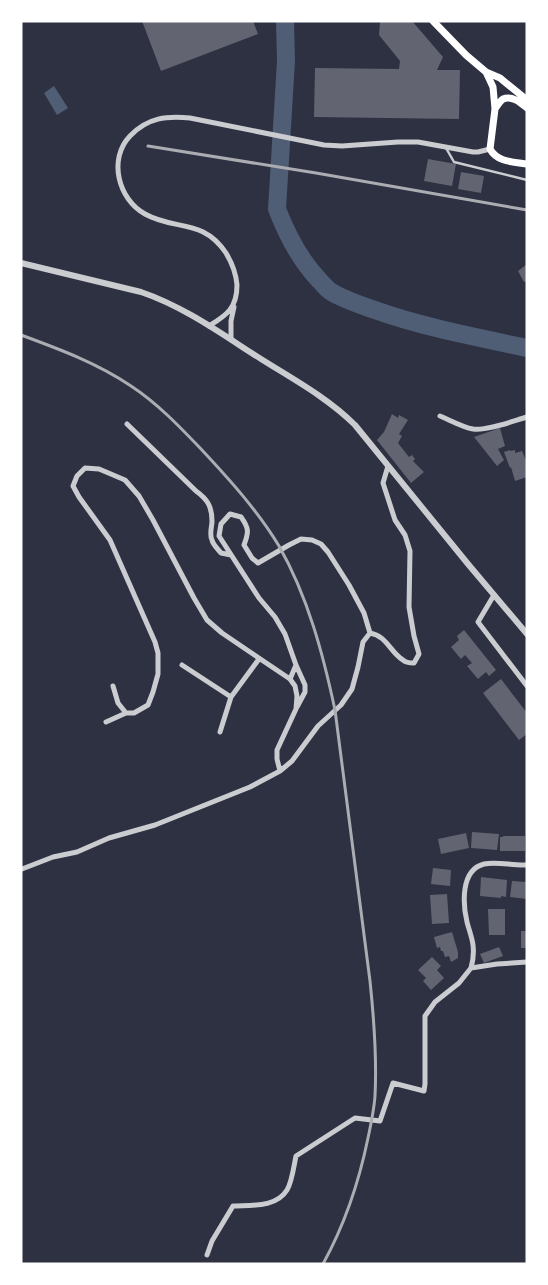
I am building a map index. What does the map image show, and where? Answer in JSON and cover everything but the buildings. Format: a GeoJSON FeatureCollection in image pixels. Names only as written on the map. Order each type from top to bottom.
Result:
{"type":"FeatureCollection","features":[{"type":"Feature","properties":{"kind":"main road"},"geometry":{"type":"LineString","coordinates":[[433,21],[460,50],[486,72],[500,78],[527,100]]}},
{"type":"Feature","properties":{"kind":"main road"},"geometry":{"type":"LineString","coordinates":[[486,72],[493,87],[495,109],[490,148],[492,153],[501,160],[527,164]]}},
{"type":"Feature","properties":{"kind":"main road"},"geometry":{"type":"LineString","coordinates":[[495,109],[502,100],[508,98],[516,100],[527,108]]}},
{"type":"Feature","properties":{"kind":"street"},"geometry":{"type":"LineString","coordinates":[[231,340],[231,321],[237,287],[234,269],[227,254],[216,241],[200,230],[147,216],[138,210],[124,193],[118,172],[120,154],[130,136],[146,124],[164,117],[183,118],[324,145],[342,146],[418,142],[465,151],[478,152],[490,148]]}},
{"type":"Feature","properties":{"kind":"street"},"geometry":{"type":"LineString","coordinates":[[21,263],[150,295],[174,306],[209,326],[340,411],[355,425],[527,634]]}},
{"type":"Feature","properties":{"kind":"street"},"geometry":{"type":"LineString","coordinates":[[209,326],[223,318],[234,306]]}},
{"type":"Feature","properties":{"kind":"street"},"geometry":{"type":"LineString","coordinates":[[440,416],[473,429],[482,429],[527,417]]}},
{"type":"Feature","properties":{"kind":"street"},"geometry":{"type":"LineString","coordinates":[[127,424],[196,491],[204,496],[211,509],[210,531],[212,541],[221,553],[231,555]]}},
{"type":"Feature","properties":{"kind":"street"},"geometry":{"type":"LineString","coordinates":[[370,633],[377,634],[404,662],[414,663],[419,654],[409,607],[410,551],[405,535],[396,520],[383,483],[388,466]]}},
{"type":"Feature","properties":{"kind":"street"},"geometry":{"type":"LineString","coordinates":[[106,722],[126,713],[134,713],[148,705],[158,674],[158,653],[155,642],[110,540],[79,498],[73,486],[77,476],[85,468],[99,469],[125,480],[139,496],[194,598],[208,620],[222,633],[290,679],[295,686],[297,696],[296,710]]}},
{"type":"Feature","properties":{"kind":"street"},"geometry":{"type":"LineString","coordinates":[[280,770],[277,750],[305,692],[305,685],[285,634],[219,536],[221,524],[230,514],[241,517],[247,526],[248,535],[244,545],[252,558],[258,563],[302,539],[312,540],[321,544],[349,585],[364,613],[370,633]]}},
{"type":"Feature","properties":{"kind":"street"},"geometry":{"type":"LineString","coordinates":[[494,594],[478,622],[527,686]]}},
{"type":"Feature","properties":{"kind":"street"},"geometry":{"type":"LineString","coordinates":[[22,869],[53,858],[78,852],[109,838],[155,825],[250,787],[280,770],[292,761],[318,726],[341,705],[352,689],[363,642],[370,633]]}},
{"type":"Feature","properties":{"kind":"street"},"geometry":{"type":"LineString","coordinates":[[220,732],[231,697],[259,659]]}},
{"type":"Feature","properties":{"kind":"street"},"geometry":{"type":"LineString","coordinates":[[182,665],[231,697]]}},
{"type":"Feature","properties":{"kind":"street"},"geometry":{"type":"LineString","coordinates":[[290,679],[296,665]]}},
{"type":"Feature","properties":{"kind":"street"},"geometry":{"type":"LineString","coordinates":[[113,686],[118,703],[126,713]]}},
{"type":"Feature","properties":{"kind":"street"},"geometry":{"type":"LineString","coordinates":[[206,1255],[212,1240],[233,1206],[266,1204],[275,1201],[287,1191],[296,1156],[355,1118],[380,1121],[393,1083],[424,1091],[425,1016],[435,1002],[459,982],[471,968],[474,956],[467,921],[464,892],[466,881],[477,867],[485,864],[527,865]]}},
{"type":"Feature","properties":{"kind":"street"},"geometry":{"type":"LineString","coordinates":[[471,968],[527,962]]}},
{"type":"Feature","properties":{"kind":"lane"},"geometry":{"type":"LineString","coordinates":[[446,147],[454,162],[527,180]]}},
{"type":"Feature","properties":{"kind":"water"},"geometry":{"type":"Polygon","coordinates":[[[54,86],[68,108],[57,115],[44,93],[54,86]]]}},
{"type":"Feature","properties":{"kind":"waterway"},"geometry":{"type":"LineString","coordinates":[[285,21],[286,61],[277,209],[300,256],[330,291],[356,303],[429,326],[527,348]]}},
{"type":"Feature","properties":{"kind":"railway"},"geometry":{"type":"LineString","coordinates":[[148,146],[527,210]]}},
{"type":"Feature","properties":{"kind":"railway"},"geometry":{"type":"LineString","coordinates":[[21,335],[78,357],[105,370],[150,400],[176,423],[232,484],[271,533],[289,565],[313,626],[335,710],[370,981],[376,1067],[373,1112],[360,1171],[345,1218],[323,1264]]}}]}
